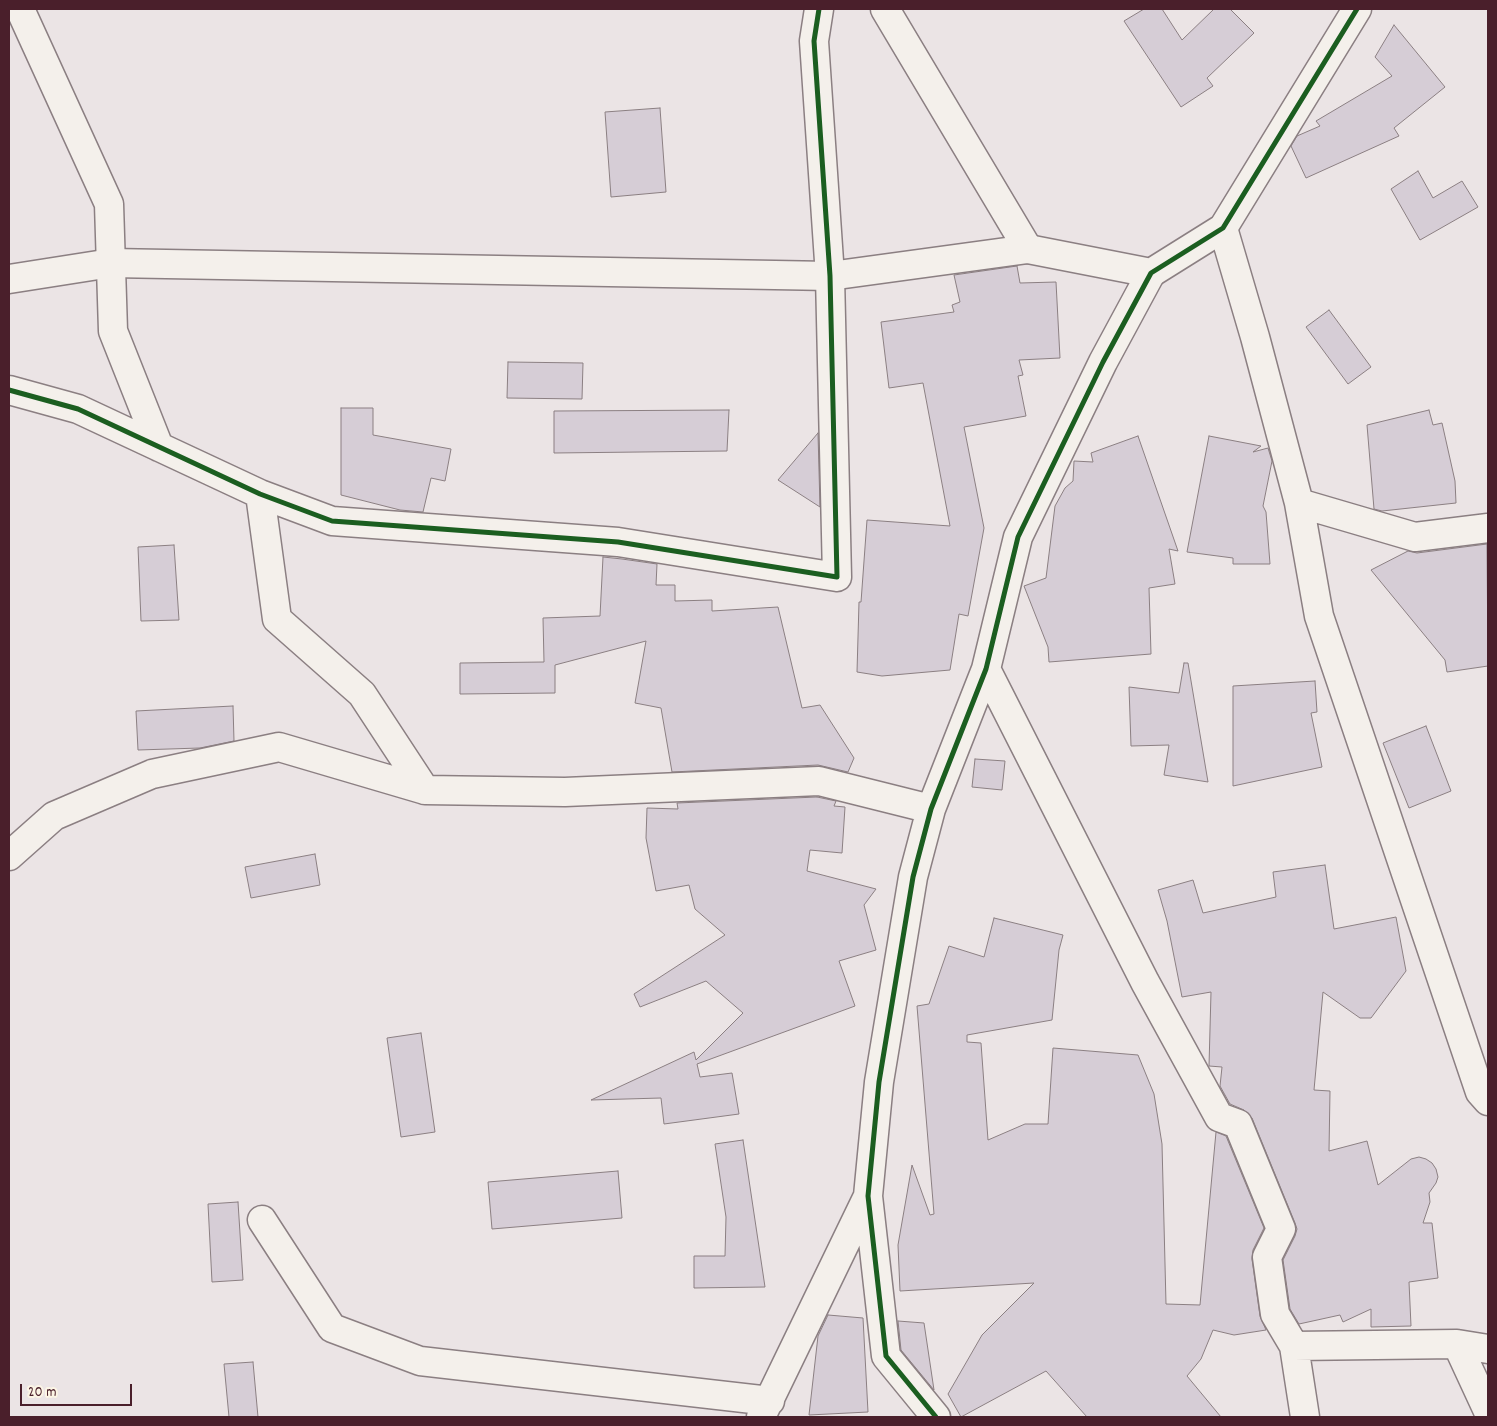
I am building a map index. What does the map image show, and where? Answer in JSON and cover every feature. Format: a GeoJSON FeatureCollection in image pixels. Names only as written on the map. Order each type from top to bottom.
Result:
{"type":"FeatureCollection","features":[{"type":"Feature","properties":{"kind":"street"},"geometry":{"type":"LineString","coordinates":[[20,9],[109,204],[113,331],[159,447]]}},
{"type":"Feature","properties":{"kind":"street"},"geometry":{"type":"LineString","coordinates":[[9,390],[78,409],[260,494],[332,521],[618,542],[837,577],[830,276],[814,41],[819,9]]}},
{"type":"Feature","properties":{"kind":"street"},"geometry":{"type":"LineString","coordinates":[[885,9],[1028,249]]}},
{"type":"Feature","properties":{"kind":"street"},"geometry":{"type":"LineString","coordinates":[[936,1417],[886,1356],[868,1196],[882,1063],[912,877],[931,809],[986,669],[1018,537],[1103,362],[1151,273],[1223,228],[1357,9]]}},
{"type":"Feature","properties":{"kind":"street"},"geometry":{"type":"LineString","coordinates":[[1223,228],[1255,337],[1299,503],[1319,616],[1480,1092],[1488,1101]]}},
{"type":"Feature","properties":{"kind":"street"},"geometry":{"type":"LineString","coordinates":[[9,280],[111,263],[830,276],[1028,249],[1151,273]]}},
{"type":"Feature","properties":{"kind":"street"},"geometry":{"type":"LineString","coordinates":[[260,494],[277,619],[362,694],[425,790]]}},
{"type":"Feature","properties":{"kind":"street"},"geometry":{"type":"LineString","coordinates":[[1299,503],[1415,537],[1488,528]]}},
{"type":"Feature","properties":{"kind":"street"},"geometry":{"type":"LineString","coordinates":[[986,669],[1145,982],[1219,1117],[1238,1124],[1281,1229],[1267,1257],[1275,1314],[1294,1346],[1304,1417]]}},
{"type":"Feature","properties":{"kind":"street"},"geometry":{"type":"LineString","coordinates":[[9,856],[54,816],[152,774],[279,748],[425,790],[565,792],[819,781],[931,809]]}},
{"type":"Feature","properties":{"kind":"street"},"geometry":{"type":"LineString","coordinates":[[262,1220],[332,1328],[420,1361],[765,1409],[868,1196]]}},
{"type":"Feature","properties":{"kind":"street"},"geometry":{"type":"LineString","coordinates":[[1294,1346],[1457,1344],[1488,1349]]}},
{"type":"Feature","properties":{"kind":"street"},"geometry":{"type":"LineString","coordinates":[[1457,1344],[1488,1411]]}},
{"type":"Feature","properties":{"kind":"building"},"geometry":{"type":"Polygon","coordinates":[[[1144,9],[1162,9],[1182,40],[1214,9],[1230,9],[1254,33],[1207,78],[1213,86],[1181,107],[1124,21],[1144,9]]]}},
{"type":"Feature","properties":{"kind":"building"},"geometry":{"type":"Polygon","coordinates":[[[1394,25],[1445,87],[1394,128],[1399,136],[1306,178],[1291,146],[1297,136],[1320,126],[1316,121],[1392,76],[1375,57],[1394,25]]]}},
{"type":"Feature","properties":{"kind":"building"},"geometry":{"type":"Polygon","coordinates":[[[660,108],[666,192],[611,197],[605,112],[660,108]]]}},
{"type":"Feature","properties":{"kind":"building"},"geometry":{"type":"Polygon","coordinates":[[[1418,171],[1433,198],[1462,181],[1478,207],[1420,240],[1391,189],[1418,171]]]}},
{"type":"Feature","properties":{"kind":"building"},"geometry":{"type":"Polygon","coordinates":[[[1017,266],[1020,283],[1056,282],[1060,358],[1019,360],[1023,375],[1018,376],[1026,416],[964,427],[984,528],[968,616],[959,614],[950,670],[882,676],[857,672],[859,602],[861,602],[867,520],[950,526],[923,383],[889,388],[881,322],[954,312],[952,305],[960,302],[954,275],[1017,266]]]}},
{"type":"Feature","properties":{"kind":"building"},"geometry":{"type":"Polygon","coordinates":[[[1329,310],[1371,367],[1348,384],[1306,327],[1329,310]]]}},
{"type":"Feature","properties":{"kind":"building"},"geometry":{"type":"Polygon","coordinates":[[[508,362],[583,363],[582,399],[507,398],[508,362]]]}},
{"type":"Feature","properties":{"kind":"building"},"geometry":{"type":"Polygon","coordinates":[[[341,408],[373,408],[373,435],[451,449],[445,481],[431,478],[423,512],[400,510],[341,495],[341,408]]]}},
{"type":"Feature","properties":{"kind":"building"},"geometry":{"type":"Polygon","coordinates":[[[729,410],[727,451],[554,453],[554,411],[729,410]]]}},
{"type":"Feature","properties":{"kind":"building"},"geometry":{"type":"Polygon","coordinates":[[[1429,410],[1433,425],[1442,423],[1455,481],[1456,503],[1382,511],[1374,509],[1367,425],[1429,410]]]}},
{"type":"Feature","properties":{"kind":"building"},"geometry":{"type":"Polygon","coordinates":[[[818,433],[820,507],[778,480],[818,433]]]}},
{"type":"Feature","properties":{"kind":"building"},"geometry":{"type":"Polygon","coordinates":[[[1138,436],[1178,551],[1169,549],[1175,584],[1149,588],[1151,654],[1049,662],[1048,647],[1024,586],[1046,578],[1055,506],[1065,488],[1073,481],[1074,461],[1093,462],[1091,453],[1138,436]]]}},
{"type":"Feature","properties":{"kind":"building"},"geometry":{"type":"Polygon","coordinates":[[[1209,436],[1261,446],[1253,452],[1268,448],[1272,461],[1263,506],[1266,512],[1270,564],[1233,564],[1233,558],[1187,552],[1209,436]]]}},
{"type":"Feature","properties":{"kind":"building"},"geometry":{"type":"Polygon","coordinates":[[[1487,544],[1488,666],[1447,672],[1445,660],[1371,570],[1408,551],[1417,553],[1487,544]]]}},
{"type":"Feature","properties":{"kind":"building"},"geometry":{"type":"Polygon","coordinates":[[[174,545],[179,620],[141,621],[138,547],[174,545]]]}},
{"type":"Feature","properties":{"kind":"building"},"geometry":{"type":"Polygon","coordinates":[[[603,557],[657,564],[656,585],[675,585],[675,601],[712,600],[712,611],[778,607],[802,708],[820,705],[854,758],[848,772],[818,765],[672,772],[661,708],[635,703],[646,641],[555,665],[555,693],[460,694],[460,663],[544,662],[543,618],[600,616],[603,557]]]}},
{"type":"Feature","properties":{"kind":"building"},"geometry":{"type":"Polygon","coordinates":[[[1184,663],[1188,663],[1208,782],[1164,775],[1169,745],[1131,746],[1129,687],[1179,693],[1184,663]]]}},
{"type":"Feature","properties":{"kind":"building"},"geometry":{"type":"Polygon","coordinates":[[[1315,681],[1317,712],[1311,713],[1322,767],[1233,786],[1233,686],[1315,681]]]}},
{"type":"Feature","properties":{"kind":"building"},"geometry":{"type":"Polygon","coordinates":[[[233,706],[234,741],[200,748],[138,750],[136,711],[233,706]]]}},
{"type":"Feature","properties":{"kind":"building"},"geometry":{"type":"Polygon","coordinates":[[[1426,726],[1451,791],[1409,808],[1383,743],[1426,726]]]}},
{"type":"Feature","properties":{"kind":"building"},"geometry":{"type":"Polygon","coordinates":[[[975,759],[1005,761],[1002,790],[972,787],[975,759]]]}},
{"type":"Feature","properties":{"kind":"building"},"geometry":{"type":"Polygon","coordinates":[[[817,797],[836,801],[834,806],[845,807],[842,853],[810,850],[807,871],[876,889],[864,905],[876,950],[839,961],[855,1006],[697,1064],[700,1077],[732,1073],[739,1114],[664,1124],[661,1098],[591,1100],[694,1052],[696,1060],[743,1013],[706,981],[640,1007],[634,994],[725,935],[695,909],[689,885],[656,891],[646,838],[647,808],[678,809],[677,803],[817,797]]]}},
{"type":"Feature","properties":{"kind":"building"},"geometry":{"type":"Polygon","coordinates":[[[315,854],[320,885],[251,898],[245,867],[315,854]]]}},
{"type":"Feature","properties":{"kind":"building"},"geometry":{"type":"Polygon","coordinates":[[[1325,865],[1334,929],[1396,917],[1406,971],[1371,1018],[1360,1018],[1323,992],[1314,1090],[1330,1091],[1329,1151],[1367,1141],[1378,1185],[1411,1159],[1419,1157],[1426,1159],[1436,1169],[1438,1177],[1429,1193],[1430,1202],[1423,1223],[1432,1223],[1438,1278],[1409,1282],[1411,1326],[1371,1327],[1371,1309],[1343,1322],[1340,1315],[1299,1324],[1290,1309],[1283,1260],[1297,1229],[1252,1118],[1244,1110],[1230,1104],[1220,1086],[1222,1067],[1209,1066],[1211,992],[1182,997],[1167,921],[1158,890],[1193,880],[1203,913],[1276,897],[1273,872],[1325,865]]]}},
{"type":"Feature","properties":{"kind":"building"},"geometry":{"type":"Polygon","coordinates":[[[994,918],[1063,935],[1059,950],[1052,1020],[967,1035],[967,1042],[981,1043],[988,1140],[1025,1124],[1048,1124],[1053,1048],[1138,1055],[1154,1094],[1162,1144],[1166,1304],[1200,1305],[1216,1132],[1226,1136],[1264,1228],[1253,1250],[1252,1259],[1260,1316],[1266,1330],[1234,1335],[1213,1330],[1201,1359],[1187,1376],[1221,1417],[1087,1417],[1046,1371],[961,1417],[948,1394],[982,1335],[1034,1283],[900,1291],[898,1245],[912,1165],[930,1215],[934,1214],[917,1006],[929,1004],[949,946],[984,957],[994,918]]]}},
{"type":"Feature","properties":{"kind":"building"},"geometry":{"type":"Polygon","coordinates":[[[421,1033],[435,1132],[401,1137],[387,1038],[421,1033]]]}},
{"type":"Feature","properties":{"kind":"building"},"geometry":{"type":"Polygon","coordinates":[[[743,1140],[765,1287],[694,1288],[694,1256],[725,1256],[726,1217],[715,1144],[743,1140]]]}},
{"type":"Feature","properties":{"kind":"building"},"geometry":{"type":"Polygon","coordinates":[[[618,1171],[622,1218],[492,1229],[488,1182],[618,1171]]]}},
{"type":"Feature","properties":{"kind":"building"},"geometry":{"type":"Polygon","coordinates":[[[238,1202],[243,1280],[212,1282],[208,1204],[238,1202]]]}},
{"type":"Feature","properties":{"kind":"building"},"geometry":{"type":"Polygon","coordinates":[[[828,1315],[863,1318],[868,1412],[809,1415],[818,1336],[828,1315]]]}},
{"type":"Feature","properties":{"kind":"building"},"geometry":{"type":"Polygon","coordinates":[[[898,1321],[924,1323],[934,1390],[901,1350],[898,1321]]]}},
{"type":"Feature","properties":{"kind":"building"},"geometry":{"type":"Polygon","coordinates":[[[253,1362],[258,1417],[229,1417],[224,1364],[253,1362]]]}},
{"type":"Feature","properties":{"kind":"cycle path"},"geometry":{"type":"LineString","coordinates":[[9,390],[78,409],[260,494],[332,521],[618,542],[837,577],[830,276],[814,41],[819,9]]}},
{"type":"Feature","properties":{"kind":"cycle path"},"geometry":{"type":"LineString","coordinates":[[936,1417],[886,1356],[868,1196],[879,1082],[913,877],[931,809],[986,669],[1018,537],[1103,362],[1151,273],[1223,228],[1357,9]]}}]}
